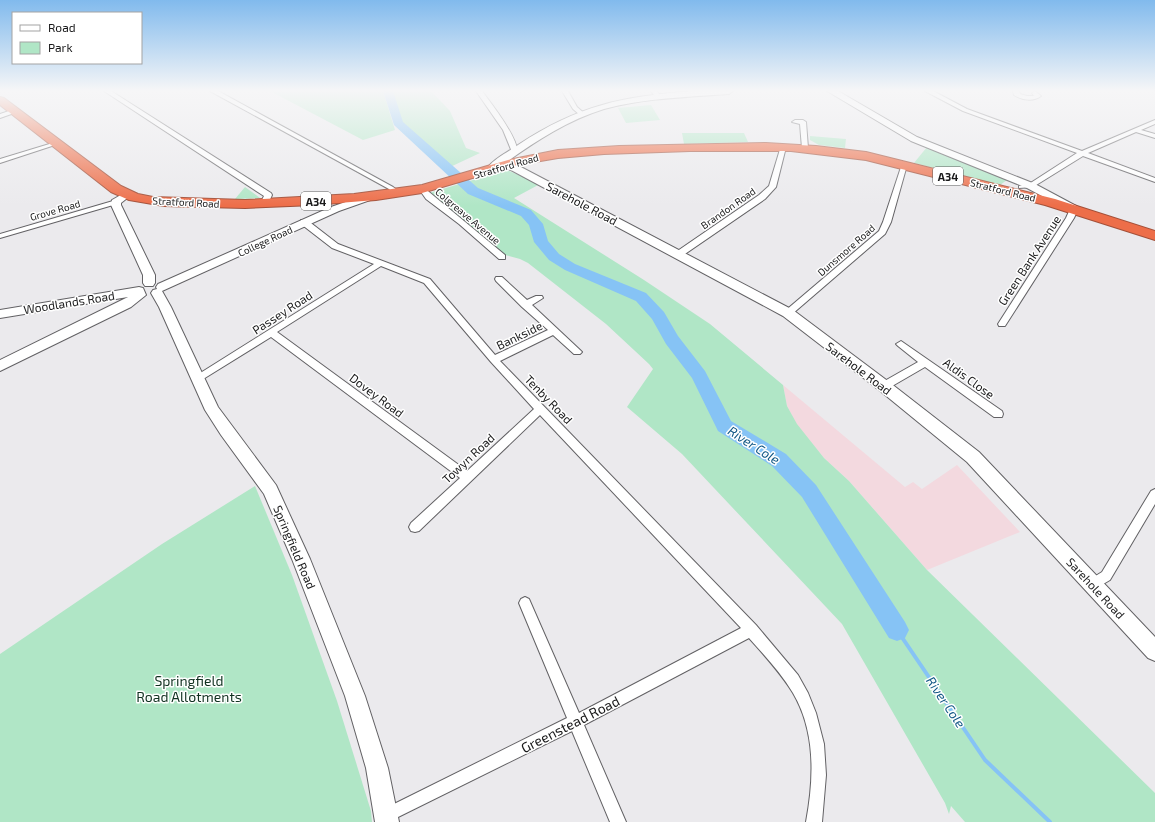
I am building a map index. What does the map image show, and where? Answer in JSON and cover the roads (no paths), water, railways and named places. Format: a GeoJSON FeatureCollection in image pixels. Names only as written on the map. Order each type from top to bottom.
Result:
{"type":"FeatureCollection","features":[{"type":"Feature","properties":{"kind":"highway","name":"Stratford Road"},"geometry":{"type":"LineString","coordinates":[[40,129],[92,172],[116,189],[121,199],[141,199],[170,202],[264,204],[369,197],[423,189],[532,158],[585,152],[649,148],[751,146],[783,147],[853,154],[1026,190],[1074,209],[1155,236]]}},
{"type":"Feature","properties":{"kind":"street"},"geometry":{"type":"LineString","coordinates":[[167,129],[268,195],[264,204]]}},
{"type":"Feature","properties":{"kind":"street"},"geometry":{"type":"LineString","coordinates":[[284,129],[391,188],[397,193]]}},
{"type":"Feature","properties":{"kind":"street"},"geometry":{"type":"LineString","coordinates":[[504,129],[514,147]]}},
{"type":"Feature","properties":{"kind":"street"},"geometry":{"type":"LineString","coordinates":[[486,172],[514,147],[530,143],[553,129]]}},
{"type":"Feature","properties":{"kind":"street"},"geometry":{"type":"LineString","coordinates":[[804,129],[805,148]]}},
{"type":"Feature","properties":{"kind":"street"},"geometry":{"type":"LineString","coordinates":[[896,129],[914,139],[1012,177],[1026,190],[1082,153],[1134,130],[1155,136]]}},
{"type":"Feature","properties":{"kind":"street"},"geometry":{"type":"LineString","coordinates":[[1018,129],[1155,180]]}},
{"type":"Feature","properties":{"kind":"street"},"geometry":{"type":"LineString","coordinates":[[532,158],[531,146],[541,136]]}},
{"type":"Feature","properties":{"kind":"street"},"geometry":{"type":"LineString","coordinates":[[0,161],[58,143]]}},
{"type":"Feature","properties":{"kind":"street","name":"Brandon Road"},"geometry":{"type":"LineString","coordinates":[[679,254],[762,197],[772,187],[783,147]]}},
{"type":"Feature","properties":{"kind":"street","name":"Dunsmore Road"},"geometry":{"type":"LineString","coordinates":[[788,313],[882,232],[887,222],[904,165]]}},
{"type":"Feature","properties":{"kind":"street","name":"Sarehole Road"},"geometry":{"type":"LineString","coordinates":[[504,166],[513,167],[788,313],[884,386],[973,457],[1155,651]]}},
{"type":"Feature","properties":{"kind":"street","name":"Colgreave Avenue"},"geometry":{"type":"LineString","coordinates":[[423,189],[429,197],[462,222],[502,257]]}},
{"type":"Feature","properties":{"kind":"street","name":"College Road"},"geometry":{"type":"LineString","coordinates":[[0,366],[126,304],[149,290],[234,255],[350,202],[369,197]]}},
{"type":"Feature","properties":{"kind":"street","name":"Grove Road"},"geometry":{"type":"LineString","coordinates":[[0,236],[121,199]]}},
{"type":"Feature","properties":{"kind":"street","name":"Springfield Road"},"geometry":{"type":"LineString","coordinates":[[121,199],[149,275],[149,290],[165,307],[212,410],[270,490],[301,559],[355,696],[377,768],[387,818]]}},
{"type":"Feature","properties":{"kind":"street","name":"Green Bank Avenue"},"geometry":{"type":"LineString","coordinates":[[1002,324],[1070,218],[1074,209]]}},
{"type":"Feature","properties":{"kind":"street","name":"Tenby Road"},"geometry":{"type":"LineString","coordinates":[[304,222],[335,246],[427,281],[494,360],[751,630],[782,666],[803,697],[816,739],[820,771],[819,795],[814,822]]}},
{"type":"Feature","properties":{"kind":"street","name":"Passey Road"},"geometry":{"type":"LineString","coordinates":[[197,380],[380,263]]}},
{"type":"Feature","properties":{"kind":"street","name":"Bankside"},"geometry":{"type":"LineString","coordinates":[[499,279],[525,305],[577,352]]}},
{"type":"Feature","properties":{"kind":"street","name":"Woodlands Road"},"geometry":{"type":"LineString","coordinates":[[0,314],[149,290]]}},
{"type":"Feature","properties":{"kind":"street","name":"Bankside"},"geometry":{"type":"LineString","coordinates":[[525,305],[539,298]]}},
{"type":"Feature","properties":{"kind":"street","name":"Bankside"},"geometry":{"type":"LineString","coordinates":[[494,360],[554,331]]}},
{"type":"Feature","properties":{"kind":"street","name":"Dovey Road"},"geometry":{"type":"LineString","coordinates":[[272,333],[467,477]]}},
{"type":"Feature","properties":{"kind":"street","name":"Aldis Close"},"geometry":{"type":"LineString","coordinates":[[901,344],[998,414]]}},
{"type":"Feature","properties":{"kind":"street","name":"Aldis Close"},"geometry":{"type":"LineString","coordinates":[[884,386],[925,362]]}},
{"type":"Feature","properties":{"kind":"street","name":"Towyn Road"},"geometry":{"type":"LineString","coordinates":[[415,527],[540,409]]}},
{"type":"Feature","properties":{"kind":"street"},"geometry":{"type":"LineString","coordinates":[[1093,584],[1106,576],[1155,494]]}},
{"type":"Feature","properties":{"kind":"street"},"geometry":{"type":"LineString","coordinates":[[525,603],[618,822]]}},
{"type":"Feature","properties":{"kind":"street","name":"Greenstead Road"},"geometry":{"type":"LineString","coordinates":[[387,818],[576,722],[751,630]]}},
{"type":"Feature","properties":{"kind":"waterway","name":"River Cole"},"geometry":{"type":"LineString","coordinates":[[405,129],[473,191],[526,213],[536,224],[541,242],[554,257],[570,267],[641,297],[658,316],[672,340],[699,375],[724,426],[779,460],[809,491],[897,630]]}},
{"type":"Feature","properties":{"kind":"waterway","name":"River Cole"},"geometry":{"type":"LineString","coordinates":[[897,630],[985,760],[1050,822]]}},
{"type":"Feature","properties":{"kind":"park label","name":"Springfield Road Allotments"},"geometry":{"type":"Point","coordinates":[189,688]}}]}
